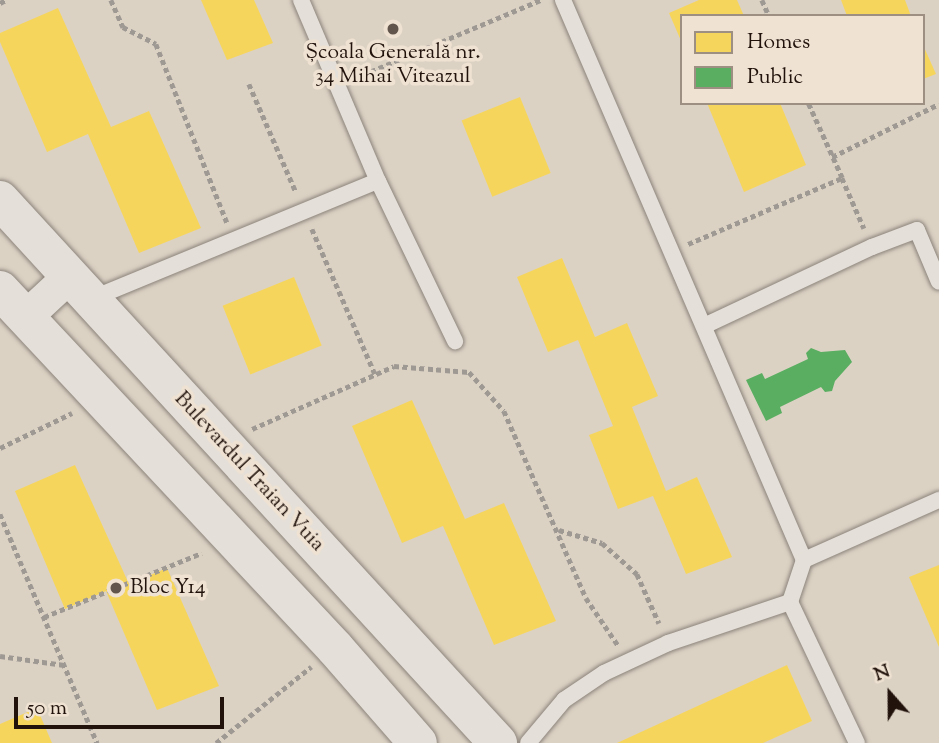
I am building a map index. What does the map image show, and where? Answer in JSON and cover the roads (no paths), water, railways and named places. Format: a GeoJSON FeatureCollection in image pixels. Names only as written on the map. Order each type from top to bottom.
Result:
{"type":"FeatureCollection","features":[{"type":"Feature","properties":{"kind":"main road","name":"Bulevardul Traian Vuia"},"geometry":{"type":"LineString","coordinates":[[0,200],[498,743]]}},
{"type":"Feature","properties":{"kind":"main road"},"geometry":{"type":"LineString","coordinates":[[12,303],[335,648],[418,743]]}},
{"type":"Feature","properties":{"kind":"street"},"geometry":{"type":"LineString","coordinates":[[12,303],[81,287]]}},
{"type":"Feature","properties":{"kind":"lane"},"geometry":{"type":"LineString","coordinates":[[301,0],[378,181],[455,341]]}},
{"type":"Feature","properties":{"kind":"lane"},"geometry":{"type":"LineString","coordinates":[[563,0],[804,559],[790,602],[857,743]]}},
{"type":"Feature","properties":{"kind":"lane"},"geometry":{"type":"LineString","coordinates":[[81,287],[235,243],[378,181]]}},
{"type":"Feature","properties":{"kind":"lane"},"geometry":{"type":"LineString","coordinates":[[704,326],[872,247],[917,230],[939,282]]}},
{"type":"Feature","properties":{"kind":"lane"},"geometry":{"type":"LineString","coordinates":[[804,559],[939,499]]}},
{"type":"Feature","properties":{"kind":"lane"},"geometry":{"type":"LineString","coordinates":[[528,743],[564,700],[628,660],[668,643],[790,602]]}},
{"type":"Feature","properties":{"kind":"place","name":"Școala Generală nr. 34 Mihai Viteazul"},"geometry":{"type":"Point","coordinates":[393,29]}},
{"type":"Feature","properties":{"kind":"place","name":"Bloc Y14"},"geometry":{"type":"Point","coordinates":[116,588]}}]}
